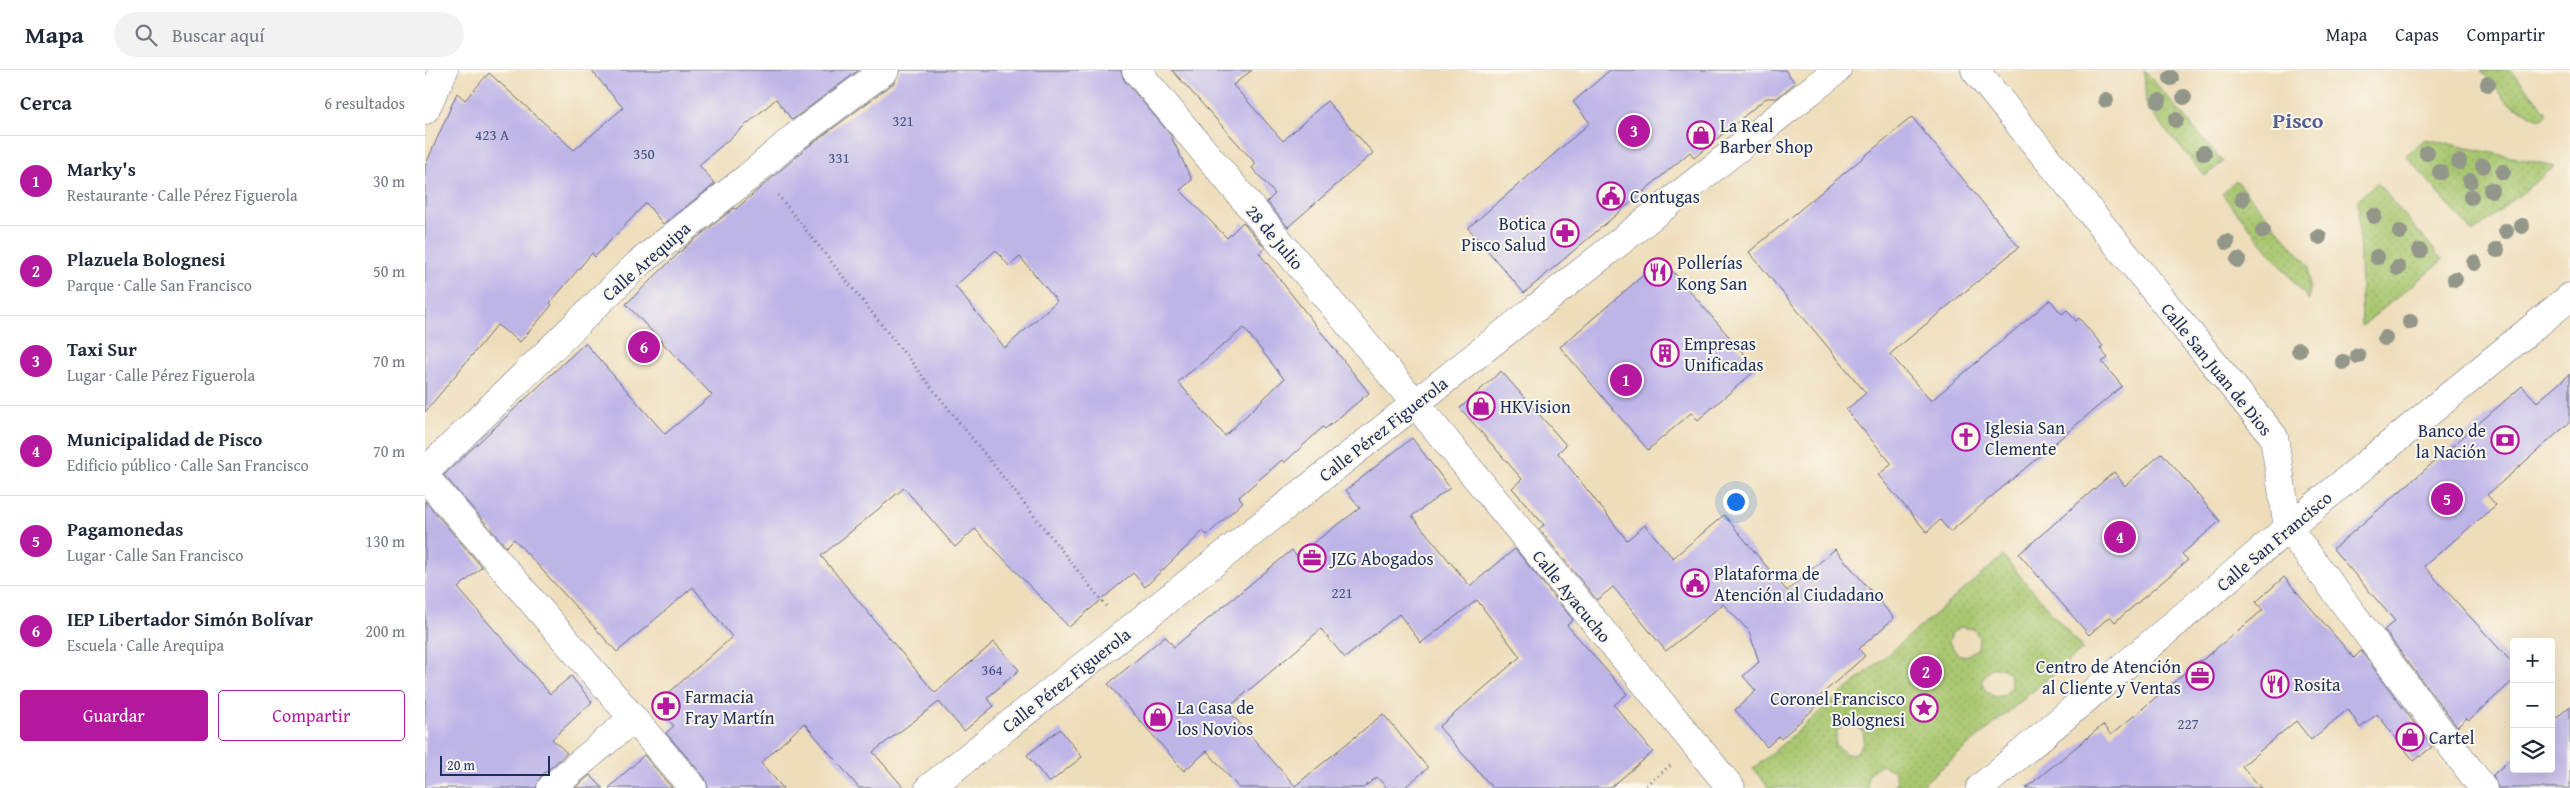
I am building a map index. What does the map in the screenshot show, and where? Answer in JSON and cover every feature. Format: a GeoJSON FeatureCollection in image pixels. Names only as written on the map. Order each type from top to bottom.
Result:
{"type":"FeatureCollection","features":[{"type":"Feature","properties":{"kind":"street"},"geometry":{"type":"LineString","coordinates":[[425,110],[444,70]]}},
{"type":"Feature","properties":{"kind":"street","name":"Calle Arequipa"},"geometry":{"type":"LineString","coordinates":[[425,472],[637,264],[795,136],[885,70]]}},
{"type":"Feature","properties":{"kind":"street","name":"28 de Julio"},"geometry":{"type":"LineString","coordinates":[[1136,70],[1415,403]]}},
{"type":"Feature","properties":{"kind":"street","name":"Calle Pérez Figuerola"},"geometry":{"type":"LineString","coordinates":[[929,788],[1837,70]]}},
{"type":"Feature","properties":{"kind":"street","name":"Calle San Juan de Dios"},"geometry":{"type":"LineString","coordinates":[[1975,70],[2273,437],[2289,528],[2483,788]]}},
{"type":"Feature","properties":{"kind":"street","name":"Calle San Francisco"},"geometry":{"type":"LineString","coordinates":[[1980,788],[2289,528],[2570,297]]}},
{"type":"Feature","properties":{"kind":"street","name":"Calle Ayacucho"},"geometry":{"type":"LineString","coordinates":[[1415,403],[1731,788]]}},
{"type":"Feature","properties":{"kind":"street"},"geometry":{"type":"LineString","coordinates":[[425,477],[693,788]]}},
{"type":"Feature","properties":{"kind":"street"},"geometry":{"type":"LineString","coordinates":[[551,788],[632,719]]}},
{"type":"Feature","properties":{"kind":"path"},"geometry":{"type":"LineString","coordinates":[[755,170],[779,197],[1127,632]]}},
{"type":"Feature","properties":{"kind":"green space"},"geometry":{"type":"Polygon","coordinates":[[[2144,70],[2223,162],[2205,176],[2146,107],[2144,70]]]}},
{"type":"Feature","properties":{"kind":"green space"},"geometry":{"type":"Polygon","coordinates":[[[2481,70],[2511,70],[2548,114],[2541,120],[2508,103],[2481,70]]]}},
{"type":"Feature","properties":{"kind":"green space"},"geometry":{"type":"Polygon","coordinates":[[[2425,139],[2555,166],[2473,233],[2406,155],[2425,139]]]}},
{"type":"Feature","properties":{"kind":"green space"},"geometry":{"type":"Polygon","coordinates":[[[2236,180],[2309,266],[2309,300],[2222,194],[2236,180]]]}},
{"type":"Feature","properties":{"kind":"green space"},"geometry":{"type":"Polygon","coordinates":[[[2377,183],[2443,260],[2362,326],[2358,199],[2377,183]]]}},
{"type":"Feature","properties":{"kind":"green space"},"geometry":{"type":"Polygon","coordinates":[[[2003,556],[2083,649],[1918,788],[1894,788],[1897,781],[1894,771],[1880,765],[1869,773],[1867,783],[1869,788],[1769,788],[1753,769],[2003,556]],[[1960,627],[1952,633],[1949,642],[1957,654],[1966,656],[1978,648],[1979,638],[1974,629],[1960,627]],[[1991,668],[1982,680],[1984,689],[1995,697],[2005,695],[2011,687],[2009,673],[2001,668],[1991,668]],[[1923,694],[1911,702],[1909,711],[1910,715],[1922,723],[1935,717],[1939,708],[1936,699],[1923,694]],[[1845,725],[1837,731],[1835,745],[1846,754],[1856,753],[1864,741],[1863,732],[1855,725],[1845,725]]]}},
{"type":"Feature","properties":{"kind":"building"},"geometry":{"type":"Polygon","coordinates":[[[591,70],[859,70],[792,120],[776,99],[699,165],[715,184],[663,224],[646,203],[595,257],[592,253],[550,303],[552,305],[520,342],[497,325],[425,412],[425,166],[457,93],[465,100],[489,73],[574,150],[623,108],[591,70]]]}},
{"type":"Feature","properties":{"kind":"building"},"geometry":{"type":"Polygon","coordinates":[[[900,70],[1121,70],[1124,80],[1170,134],[1192,180],[1180,190],[1227,238],[1243,222],[1265,248],[1259,253],[1369,393],[1325,429],[1323,427],[1284,463],[1282,460],[1239,497],[1243,502],[1207,535],[1203,531],[1145,587],[1133,573],[1069,627],[975,529],[955,547],[904,488],[821,556],[935,693],[994,642],[1019,670],[987,698],[994,706],[964,731],[939,702],[873,752],[904,788],[859,788],[804,723],[761,763],[783,788],[708,788],[705,778],[666,733],[674,726],[655,705],[732,637],[693,587],[617,652],[514,539],[506,547],[444,475],[585,343],[665,434],[712,395],[626,304],[683,249],[734,208],[736,209],[805,149],[894,83],[900,70]],[[996,250],[955,286],[1005,348],[1057,301],[1020,257],[1009,266],[996,250]],[[1244,328],[1178,382],[1225,436],[1284,379],[1244,328]]]}},
{"type":"Feature","properties":{"kind":"building"},"geometry":{"type":"Polygon","coordinates":[[[1172,70],[1252,70],[1233,85],[1283,141],[1327,101],[1373,153],[1288,227],[1267,202],[1275,194],[1252,168],[1256,164],[1172,70]]]}},
{"type":"Feature","properties":{"kind":"building"},"geometry":{"type":"Polygon","coordinates":[[[1610,70],[1785,70],[1795,83],[1777,98],[1766,98],[1694,158],[1690,152],[1524,293],[1468,228],[1590,123],[1573,102],[1610,70]]]}},
{"type":"Feature","properties":{"kind":"building"},"geometry":{"type":"Polygon","coordinates":[[[1912,117],[2019,247],[1890,354],[1931,401],[2050,300],[2062,314],[2067,310],[2076,321],[2079,318],[2103,346],[2100,349],[2108,358],[2102,362],[2122,386],[1950,532],[1940,520],[1927,532],[1878,475],[1892,464],[1846,410],[1866,393],[1749,252],[1912,117]]]}},
{"type":"Feature","properties":{"kind":"building"},"geometry":{"type":"Polygon","coordinates":[[[1662,259],[1757,369],[1698,420],[1691,413],[1648,450],[1560,347],[1662,259]]]}},
{"type":"Feature","properties":{"kind":"building"},"geometry":{"type":"Polygon","coordinates":[[[1501,371],[1566,445],[1558,453],[1627,540],[1645,525],[1673,558],[1724,515],[1787,591],[1835,549],[1894,618],[1859,649],[1865,656],[1813,702],[1817,706],[1781,739],[1779,736],[1767,747],[1735,710],[1756,691],[1743,676],[1759,662],[1749,631],[1723,604],[1666,651],[1613,587],[1597,600],[1539,529],[1544,525],[1512,488],[1522,479],[1460,408],[1501,371]]]}},
{"type":"Feature","properties":{"kind":"building"},"geometry":{"type":"Polygon","coordinates":[[[2570,374],[2570,422],[2487,495],[2496,505],[2424,566],[2510,661],[2510,684],[2469,720],[2467,718],[2457,727],[2384,630],[2395,621],[2333,549],[2522,386],[2537,402],[2570,374]]]}},
{"type":"Feature","properties":{"kind":"building"},"geometry":{"type":"Polygon","coordinates":[[[1412,438],[1450,488],[1412,516],[1470,586],[1515,549],[1573,620],[1567,625],[1627,694],[1614,705],[1653,752],[1610,788],[1493,788],[1439,727],[1520,657],[1477,600],[1421,643],[1399,614],[1345,658],[1321,629],[1227,709],[1295,786],[1383,714],[1428,768],[1404,788],[1387,788],[1377,777],[1363,788],[1239,788],[1207,751],[1184,771],[1108,684],[1165,636],[1174,647],[1292,550],[1296,556],[1360,508],[1346,490],[1412,438]]]}},
{"type":"Feature","properties":{"kind":"building"},"geometry":{"type":"Polygon","coordinates":[[[2162,453],[2220,521],[2182,554],[2188,560],[2115,622],[2110,616],[2089,635],[2019,554],[2114,472],[2125,486],[2162,453]]]}},
{"type":"Feature","properties":{"kind":"building"},"geometry":{"type":"Polygon","coordinates":[[[425,501],[482,567],[458,588],[550,694],[571,676],[592,702],[552,739],[567,753],[541,776],[536,788],[425,788],[425,501]]]}},
{"type":"Feature","properties":{"kind":"building"},"geometry":{"type":"Polygon","coordinates":[[[2284,577],[2354,658],[2361,651],[2432,747],[2414,761],[2377,714],[2360,728],[2348,709],[2311,740],[2296,721],[2242,766],[2261,788],[2026,788],[2103,725],[2111,735],[2263,610],[2256,602],[2284,577]]]}},
{"type":"Feature","properties":{"kind":"building"},"geometry":{"type":"Polygon","coordinates":[[[2570,706],[2570,788],[2498,788],[2493,775],[2510,760],[2510,773],[2555,773],[2555,719],[2570,706]]]}},
{"type":"Feature","properties":{"kind":"building"},"geometry":{"type":"Polygon","coordinates":[[[1060,729],[1082,757],[1049,783],[1027,755],[1060,729]]]}},
{"type":"Feature","properties":{"kind":"building"},"geometry":{"type":"Polygon","coordinates":[[[644,755],[672,788],[609,788],[644,755]]]}},
{"type":"Feature","properties":{"kind":"building"},"geometry":{"type":"Polygon","coordinates":[[[590,775],[603,788],[575,788],[590,775]]]}},
{"type":"Feature","properties":{"kind":"place","name":"Taxi Sur"},"geometry":{"type":"Point","coordinates":[1634,131]}},
{"type":"Feature","properties":{"kind":"place","name":"La Real Barber Shop"},"geometry":{"type":"Point","coordinates":[1701,135]}},
{"type":"Feature","properties":{"kind":"place","name":"Contugas"},"geometry":{"type":"Point","coordinates":[1611,196]}},
{"type":"Feature","properties":{"kind":"place","name":"Botica Pisco Salud"},"geometry":{"type":"Point","coordinates":[1565,233]}},
{"type":"Feature","properties":{"kind":"place","name":"Pollerías Kong San"},"geometry":{"type":"Point","coordinates":[1658,272]}},
{"type":"Feature","properties":{"kind":"place","name":"IEP Libertador Simón Bolívar"},"geometry":{"type":"Point","coordinates":[644,347]}},
{"type":"Feature","properties":{"kind":"place","name":"Empresas Unificadas"},"geometry":{"type":"Point","coordinates":[1665,353]}},
{"type":"Feature","properties":{"kind":"place","name":"Marky's"},"geometry":{"type":"Point","coordinates":[1626,380]}},
{"type":"Feature","properties":{"kind":"place","name":"HKVision"},"geometry":{"type":"Point","coordinates":[1481,406]}},
{"type":"Feature","properties":{"kind":"place","name":"Iglesia San Clemente"},"geometry":{"type":"Point","coordinates":[1966,437]}},
{"type":"Feature","properties":{"kind":"place","name":"Banco de la Nación"},"geometry":{"type":"Point","coordinates":[2505,440]}},
{"type":"Feature","properties":{"kind":"place","name":"Pagamonedas"},"geometry":{"type":"Point","coordinates":[2447,499]}},
{"type":"Feature","properties":{"kind":"place","name":"Municipalidad de Pisco"},"geometry":{"type":"Point","coordinates":[2120,537]}},
{"type":"Feature","properties":{"kind":"place","name":"JZG Abogados"},"geometry":{"type":"Point","coordinates":[1312,558]}},
{"type":"Feature","properties":{"kind":"place","name":"Plataforma de Atención al Ciudadano"},"geometry":{"type":"Point","coordinates":[1695,583]}},
{"type":"Feature","properties":{"kind":"place","name":"Plazuela Bolognesi"},"geometry":{"type":"Point","coordinates":[1926,672]}},
{"type":"Feature","properties":{"kind":"place","name":"Centro de Atención al Cliente y Ventas"},"geometry":{"type":"Point","coordinates":[2200,676]}},
{"type":"Feature","properties":{"kind":"place","name":"Rosita"},"geometry":{"type":"Point","coordinates":[2275,684]}},
{"type":"Feature","properties":{"kind":"place","name":"Farmacia Fray Martín"},"geometry":{"type":"Point","coordinates":[666,706]}},
{"type":"Feature","properties":{"kind":"place","name":"Coronel Francisco Bolognesi"},"geometry":{"type":"Point","coordinates":[1924,708]}},
{"type":"Feature","properties":{"kind":"place","name":"La Casa de los Novios"},"geometry":{"type":"Point","coordinates":[1158,717]}},
{"type":"Feature","properties":{"kind":"place","name":"Cartel"},"geometry":{"type":"Point","coordinates":[2410,737]}},
{"type":"Feature","properties":{"kind":"district","name":"Pisco"},"geometry":{"type":"Point","coordinates":[2298,120]}}]}
